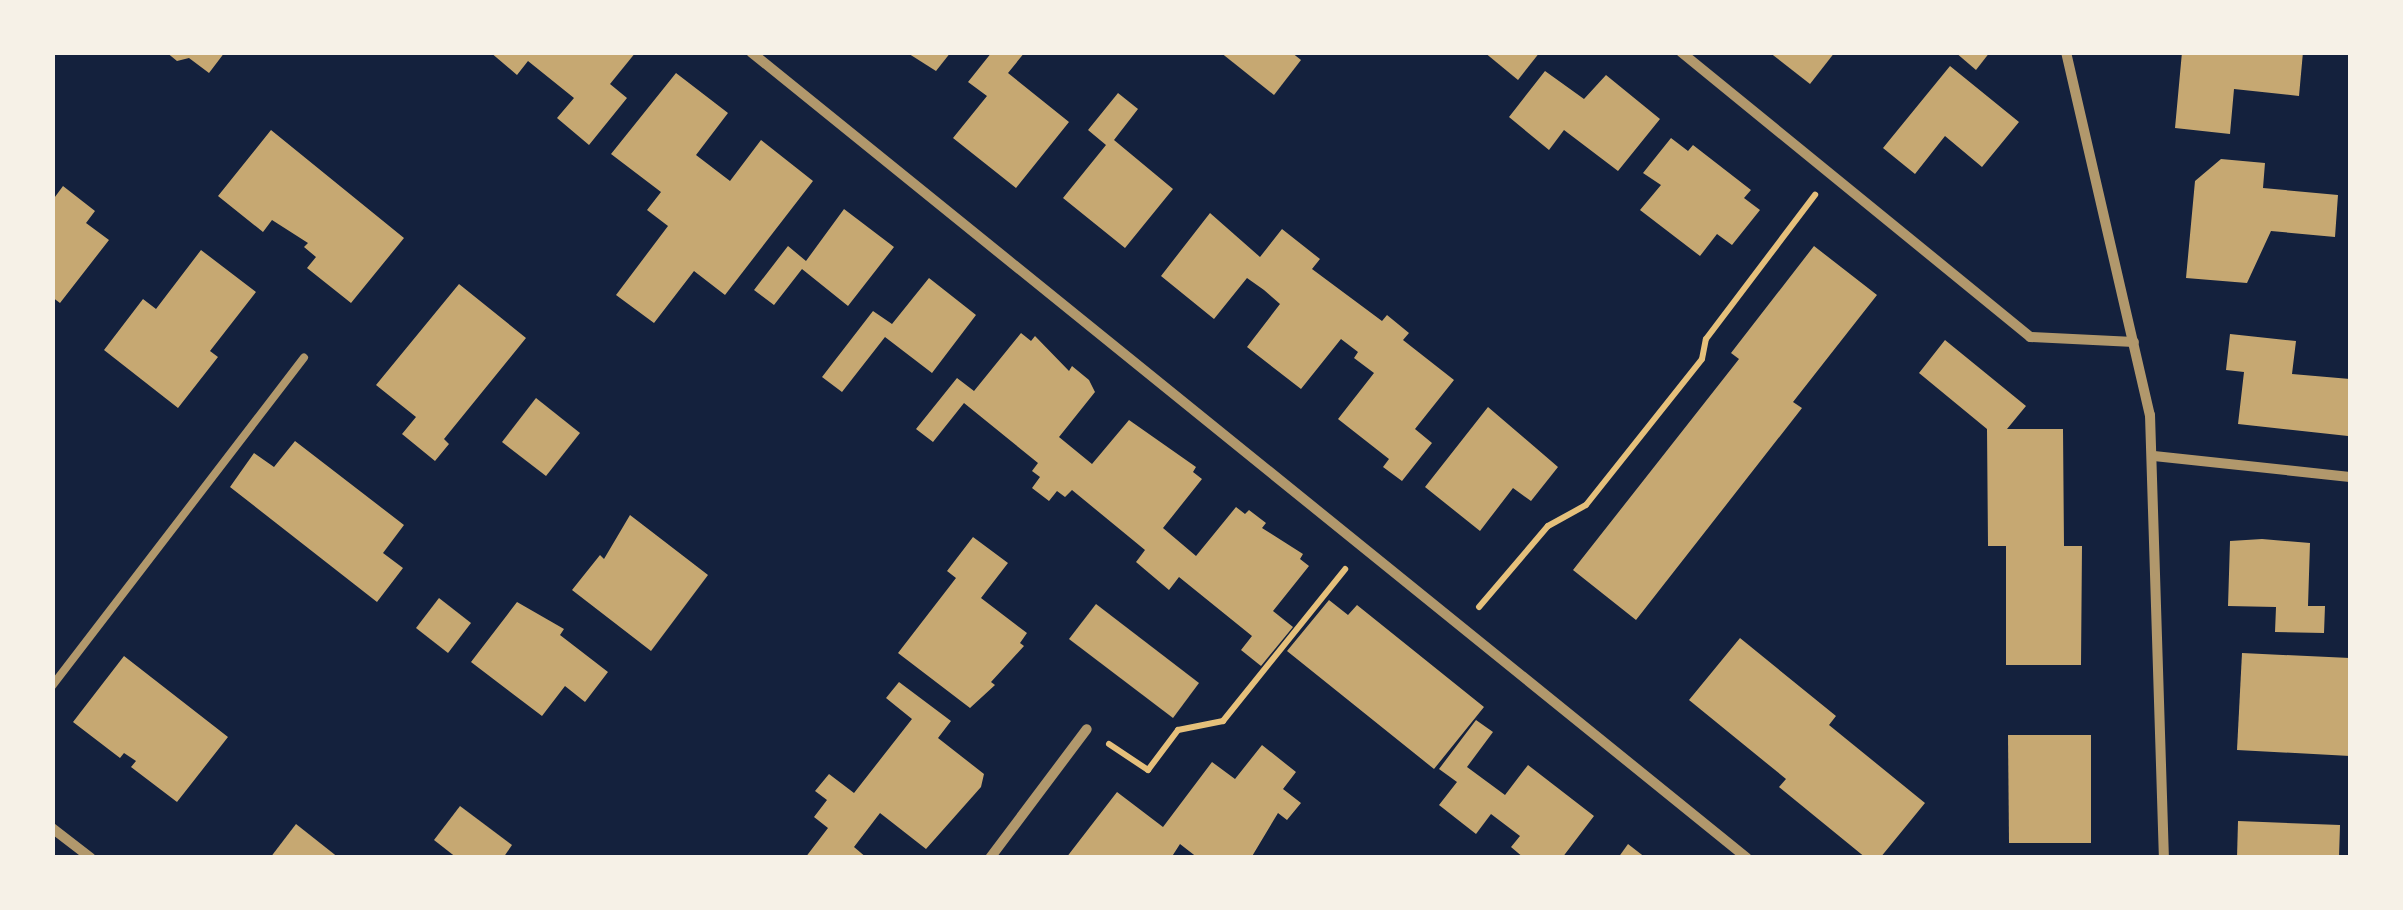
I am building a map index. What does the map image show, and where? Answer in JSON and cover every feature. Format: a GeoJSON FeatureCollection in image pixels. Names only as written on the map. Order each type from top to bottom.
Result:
{"type":"FeatureCollection","features":[{"type":"Feature","properties":{"kind":"street"},"geometry":{"type":"LineString","coordinates":[[751,52],[1459,631],[1747,858]]}},
{"type":"Feature","properties":{"kind":"street"},"geometry":{"type":"LineString","coordinates":[[1681,52],[2030,337],[2134,342]]}},
{"type":"Feature","properties":{"kind":"street"},"geometry":{"type":"LineString","coordinates":[[2066,52],[2134,342],[2154,456],[2164,858]]}},
{"type":"Feature","properties":{"kind":"street"},"geometry":{"type":"LineString","coordinates":[[2154,456],[2350,477]]}},
{"type":"Feature","properties":{"kind":"street"},"geometry":{"type":"LineString","coordinates":[[990,858],[1087,728]]}},
{"type":"Feature","properties":{"kind":"street"},"geometry":{"type":"LineString","coordinates":[[52,828],[91,858]]}},
{"type":"Feature","properties":{"kind":"lane"},"geometry":{"type":"LineString","coordinates":[[52,686],[304,357]]}},
{"type":"Feature","properties":{"kind":"path"},"geometry":{"type":"LineString","coordinates":[[1459,631],[1548,526],[1586,506],[1702,359],[1706,339],[1832,174]]}},
{"type":"Feature","properties":{"kind":"path"},"geometry":{"type":"LineString","coordinates":[[1087,728],[1148,770],[1178,730],[1223,721],[1362,548]]}},
{"type":"Feature","properties":{"kind":"building"},"geometry":{"type":"Polygon","coordinates":[[[166,52],[225,52],[209,73],[189,58],[177,61],[166,52]]]}},
{"type":"Feature","properties":{"kind":"building"},"geometry":{"type":"Polygon","coordinates":[[[490,52],[636,52],[610,84],[627,98],[589,145],[557,118],[574,98],[528,61],[517,75],[490,52]]]}},
{"type":"Feature","properties":{"kind":"building"},"geometry":{"type":"Polygon","coordinates":[[[906,52],[951,52],[936,71],[906,52]]]}},
{"type":"Feature","properties":{"kind":"building"},"geometry":{"type":"Polygon","coordinates":[[[992,52],[1025,52],[1008,73],[1069,122],[1016,188],[953,138],[987,96],[968,82],[992,52]]]}},
{"type":"Feature","properties":{"kind":"building"},"geometry":{"type":"Polygon","coordinates":[[[1220,52],[1291,52],[1301,60],[1274,95],[1220,52]]]}},
{"type":"Feature","properties":{"kind":"building"},"geometry":{"type":"Polygon","coordinates":[[[1484,52],[1540,52],[1518,80],[1484,52]]]}},
{"type":"Feature","properties":{"kind":"building"},"geometry":{"type":"Polygon","coordinates":[[[1769,52],[1835,52],[1810,84],[1769,52]]]}},
{"type":"Feature","properties":{"kind":"building"},"geometry":{"type":"Polygon","coordinates":[[[1955,52],[1990,52],[1976,70],[1955,52]]]}},
{"type":"Feature","properties":{"kind":"building"},"geometry":{"type":"Polygon","coordinates":[[[2182,52],[2303,52],[2299,96],[2234,89],[2230,134],[2175,128],[2182,52]]]}},
{"type":"Feature","properties":{"kind":"building"},"geometry":{"type":"Polygon","coordinates":[[[1950,66],[2019,122],[1982,167],[1945,136],[1915,174],[1883,148],[1950,66]]]}},
{"type":"Feature","properties":{"kind":"building"},"geometry":{"type":"Polygon","coordinates":[[[1545,71],[1584,99],[1606,75],[1660,119],[1618,171],[1564,130],[1549,150],[1509,117],[1545,71]]]}},
{"type":"Feature","properties":{"kind":"building"},"geometry":{"type":"Polygon","coordinates":[[[676,73],[728,113],[696,155],[730,181],[761,140],[813,181],[725,295],[694,271],[654,323],[616,295],[668,226],[647,210],[661,192],[611,154],[676,73]]]}},
{"type":"Feature","properties":{"kind":"building"},"geometry":{"type":"Polygon","coordinates":[[[1118,93],[1138,109],[1114,140],[1173,189],[1125,248],[1063,198],[1106,145],[1088,130],[1118,93]]]}},
{"type":"Feature","properties":{"kind":"building"},"geometry":{"type":"Polygon","coordinates":[[[271,130],[404,238],[351,303],[307,268],[316,257],[304,247],[308,243],[272,220],[263,232],[218,196],[271,130]]]}},
{"type":"Feature","properties":{"kind":"building"},"geometry":{"type":"Polygon","coordinates":[[[1671,138],[1688,151],[1693,145],[1751,190],[1744,198],[1760,210],[1732,245],[1717,234],[1700,256],[1640,210],[1661,185],[1643,173],[1671,138]]]}},
{"type":"Feature","properties":{"kind":"building"},"geometry":{"type":"Polygon","coordinates":[[[2221,159],[2265,163],[2263,188],[2338,195],[2335,237],[2271,231],[2247,283],[2186,278],[2195,181],[2221,159]]]}},
{"type":"Feature","properties":{"kind":"building"},"geometry":{"type":"Polygon","coordinates":[[[63,186],[95,211],[86,223],[109,240],[60,303],[52,297],[52,201],[63,186]]]}},
{"type":"Feature","properties":{"kind":"building"},"geometry":{"type":"Polygon","coordinates":[[[844,209],[894,247],[848,306],[802,269],[774,305],[754,290],[788,246],[806,261],[844,209]]]}},
{"type":"Feature","properties":{"kind":"building"},"geometry":{"type":"Polygon","coordinates":[[[1210,213],[1260,257],[1282,229],[1320,259],[1312,269],[1382,321],[1387,315],[1409,333],[1403,340],[1454,380],[1415,429],[1432,443],[1402,481],[1383,467],[1389,459],[1338,419],[1374,373],[1354,358],[1358,352],[1341,339],[1301,389],[1247,347],[1280,304],[1264,290],[1247,278],[1214,319],[1161,276],[1210,213]]]}},
{"type":"Feature","properties":{"kind":"building"},"geometry":{"type":"Polygon","coordinates":[[[1814,246],[1877,295],[1793,402],[1802,408],[1636,620],[1573,570],[1739,359],[1731,353],[1814,246]]]}},
{"type":"Feature","properties":{"kind":"building"},"geometry":{"type":"Polygon","coordinates":[[[201,250],[256,292],[210,351],[218,357],[178,408],[104,350],[143,299],[156,309],[201,250]]]}},
{"type":"Feature","properties":{"kind":"building"},"geometry":{"type":"Polygon","coordinates":[[[929,278],[976,315],[932,373],[885,337],[842,392],[822,377],[873,311],[892,324],[929,278]]]}},
{"type":"Feature","properties":{"kind":"building"},"geometry":{"type":"Polygon","coordinates":[[[459,284],[526,338],[444,439],[449,444],[435,461],[402,434],[416,417],[376,385],[459,284]]]}},
{"type":"Feature","properties":{"kind":"building"},"geometry":{"type":"Polygon","coordinates":[[[1021,333],[1031,341],[1035,336],[1069,371],[1072,366],[1089,380],[1095,392],[1059,437],[1092,464],[1129,420],[1196,467],[1193,472],[1202,479],[1163,528],[1196,556],[1236,507],[1245,514],[1249,510],[1266,523],[1262,528],[1303,554],[1300,559],[1309,566],[1273,611],[1293,627],[1261,666],[1241,650],[1252,636],[1179,577],[1169,590],[1136,562],[1145,550],[1072,490],[1065,497],[1057,491],[1049,501],[1032,488],[1040,477],[1032,471],[1038,463],[964,403],[933,442],[916,429],[957,378],[974,391],[1021,333]]]}},
{"type":"Feature","properties":{"kind":"building"},"geometry":{"type":"Polygon","coordinates":[[[2230,334],[2296,341],[2292,374],[2350,379],[2348,436],[2238,424],[2244,372],[2226,370],[2230,334]]]}},
{"type":"Feature","properties":{"kind":"building"},"geometry":{"type":"Polygon","coordinates":[[[1945,340],[2026,406],[2007,429],[2063,429],[2064,546],[2082,546],[2081,665],[2006,665],[2006,546],[1988,546],[1987,429],[1919,373],[1945,340]]]}},
{"type":"Feature","properties":{"kind":"building"},"geometry":{"type":"Polygon","coordinates":[[[536,398],[580,433],[546,476],[502,442],[536,398]]]}},
{"type":"Feature","properties":{"kind":"building"},"geometry":{"type":"Polygon","coordinates":[[[1488,407],[1558,467],[1531,501],[1513,488],[1480,531],[1425,487],[1488,407]]]}},
{"type":"Feature","properties":{"kind":"building"},"geometry":{"type":"Polygon","coordinates":[[[295,441],[404,525],[383,553],[403,568],[377,602],[230,487],[254,453],[274,467],[295,441]]]}},
{"type":"Feature","properties":{"kind":"building"},"geometry":{"type":"Polygon","coordinates":[[[630,515],[708,575],[651,651],[572,590],[600,555],[604,559],[630,515]]]}},
{"type":"Feature","properties":{"kind":"building"},"geometry":{"type":"Polygon","coordinates":[[[973,537],[1008,563],[981,598],[1027,633],[1020,643],[1024,646],[991,682],[995,685],[970,708],[898,653],[956,578],[947,571],[973,537]]]}},
{"type":"Feature","properties":{"kind":"building"},"geometry":{"type":"Polygon","coordinates":[[[2230,541],[2310,543],[2308,606],[2325,606],[2324,633],[2275,632],[2276,607],[2228,606],[2230,541]]]}},
{"type":"Feature","properties":{"kind":"building"},"geometry":{"type":"Polygon","coordinates":[[[439,598],[471,623],[448,653],[416,628],[439,598]]]}},
{"type":"Feature","properties":{"kind":"building"},"geometry":{"type":"Polygon","coordinates":[[[1329,600],[1348,615],[1357,605],[1484,707],[1434,769],[1287,651],[1329,600]]]}},
{"type":"Feature","properties":{"kind":"building"},"geometry":{"type":"Polygon","coordinates":[[[517,602],[564,629],[560,635],[608,672],[585,702],[565,686],[542,716],[471,662],[517,602]]]}},
{"type":"Feature","properties":{"kind":"building"},"geometry":{"type":"Polygon","coordinates":[[[1096,604],[1199,683],[1173,718],[1069,639],[1096,604]]]}},
{"type":"Feature","properties":{"kind":"building"},"geometry":{"type":"Polygon","coordinates":[[[1740,638],[1836,716],[1829,725],[1925,803],[1880,858],[1866,858],[1779,787],[1786,779],[1689,700],[1740,638]]]}},
{"type":"Feature","properties":{"kind":"building"},"geometry":{"type":"Polygon","coordinates":[[[2242,653],[2350,658],[2350,756],[2237,750],[2242,653]]]}},
{"type":"Feature","properties":{"kind":"building"},"geometry":{"type":"Polygon","coordinates":[[[124,656],[228,737],[177,802],[131,767],[136,761],[124,753],[120,758],[73,722],[124,656]]]}},
{"type":"Feature","properties":{"kind":"building"},"geometry":{"type":"Polygon","coordinates":[[[899,682],[951,721],[938,738],[984,774],[981,787],[926,849],[880,813],[854,847],[867,858],[805,858],[828,828],[814,817],[827,800],[815,791],[829,774],[854,793],[912,719],[886,698],[899,682]]]}},
{"type":"Feature","properties":{"kind":"building"},"geometry":{"type":"Polygon","coordinates":[[[1476,720],[1493,732],[1467,767],[1505,795],[1528,765],[1594,816],[1562,858],[1524,858],[1511,847],[1520,836],[1491,814],[1476,834],[1439,805],[1457,782],[1439,769],[1476,720]]]}},
{"type":"Feature","properties":{"kind":"building"},"geometry":{"type":"Polygon","coordinates":[[[2008,735],[2091,735],[2091,843],[2009,843],[2008,735]]]}},
{"type":"Feature","properties":{"kind":"building"},"geometry":{"type":"Polygon","coordinates":[[[1262,745],[1296,772],[1283,789],[1301,803],[1287,820],[1278,813],[1251,858],[1198,858],[1180,844],[1171,858],[1066,858],[1117,792],[1163,827],[1212,762],[1235,779],[1262,745]]]}},
{"type":"Feature","properties":{"kind":"building"},"geometry":{"type":"Polygon","coordinates":[[[460,806],[512,845],[503,858],[457,858],[434,840],[460,806]]]}},
{"type":"Feature","properties":{"kind":"building"},"geometry":{"type":"Polygon","coordinates":[[[2238,821],[2340,825],[2339,858],[2237,858],[2238,821]]]}},
{"type":"Feature","properties":{"kind":"building"},"geometry":{"type":"Polygon","coordinates":[[[296,824],[339,858],[270,858],[296,824]]]}},
{"type":"Feature","properties":{"kind":"building"},"geometry":{"type":"Polygon","coordinates":[[[1628,844],[1646,858],[1618,858],[1628,844]]]}}]}
